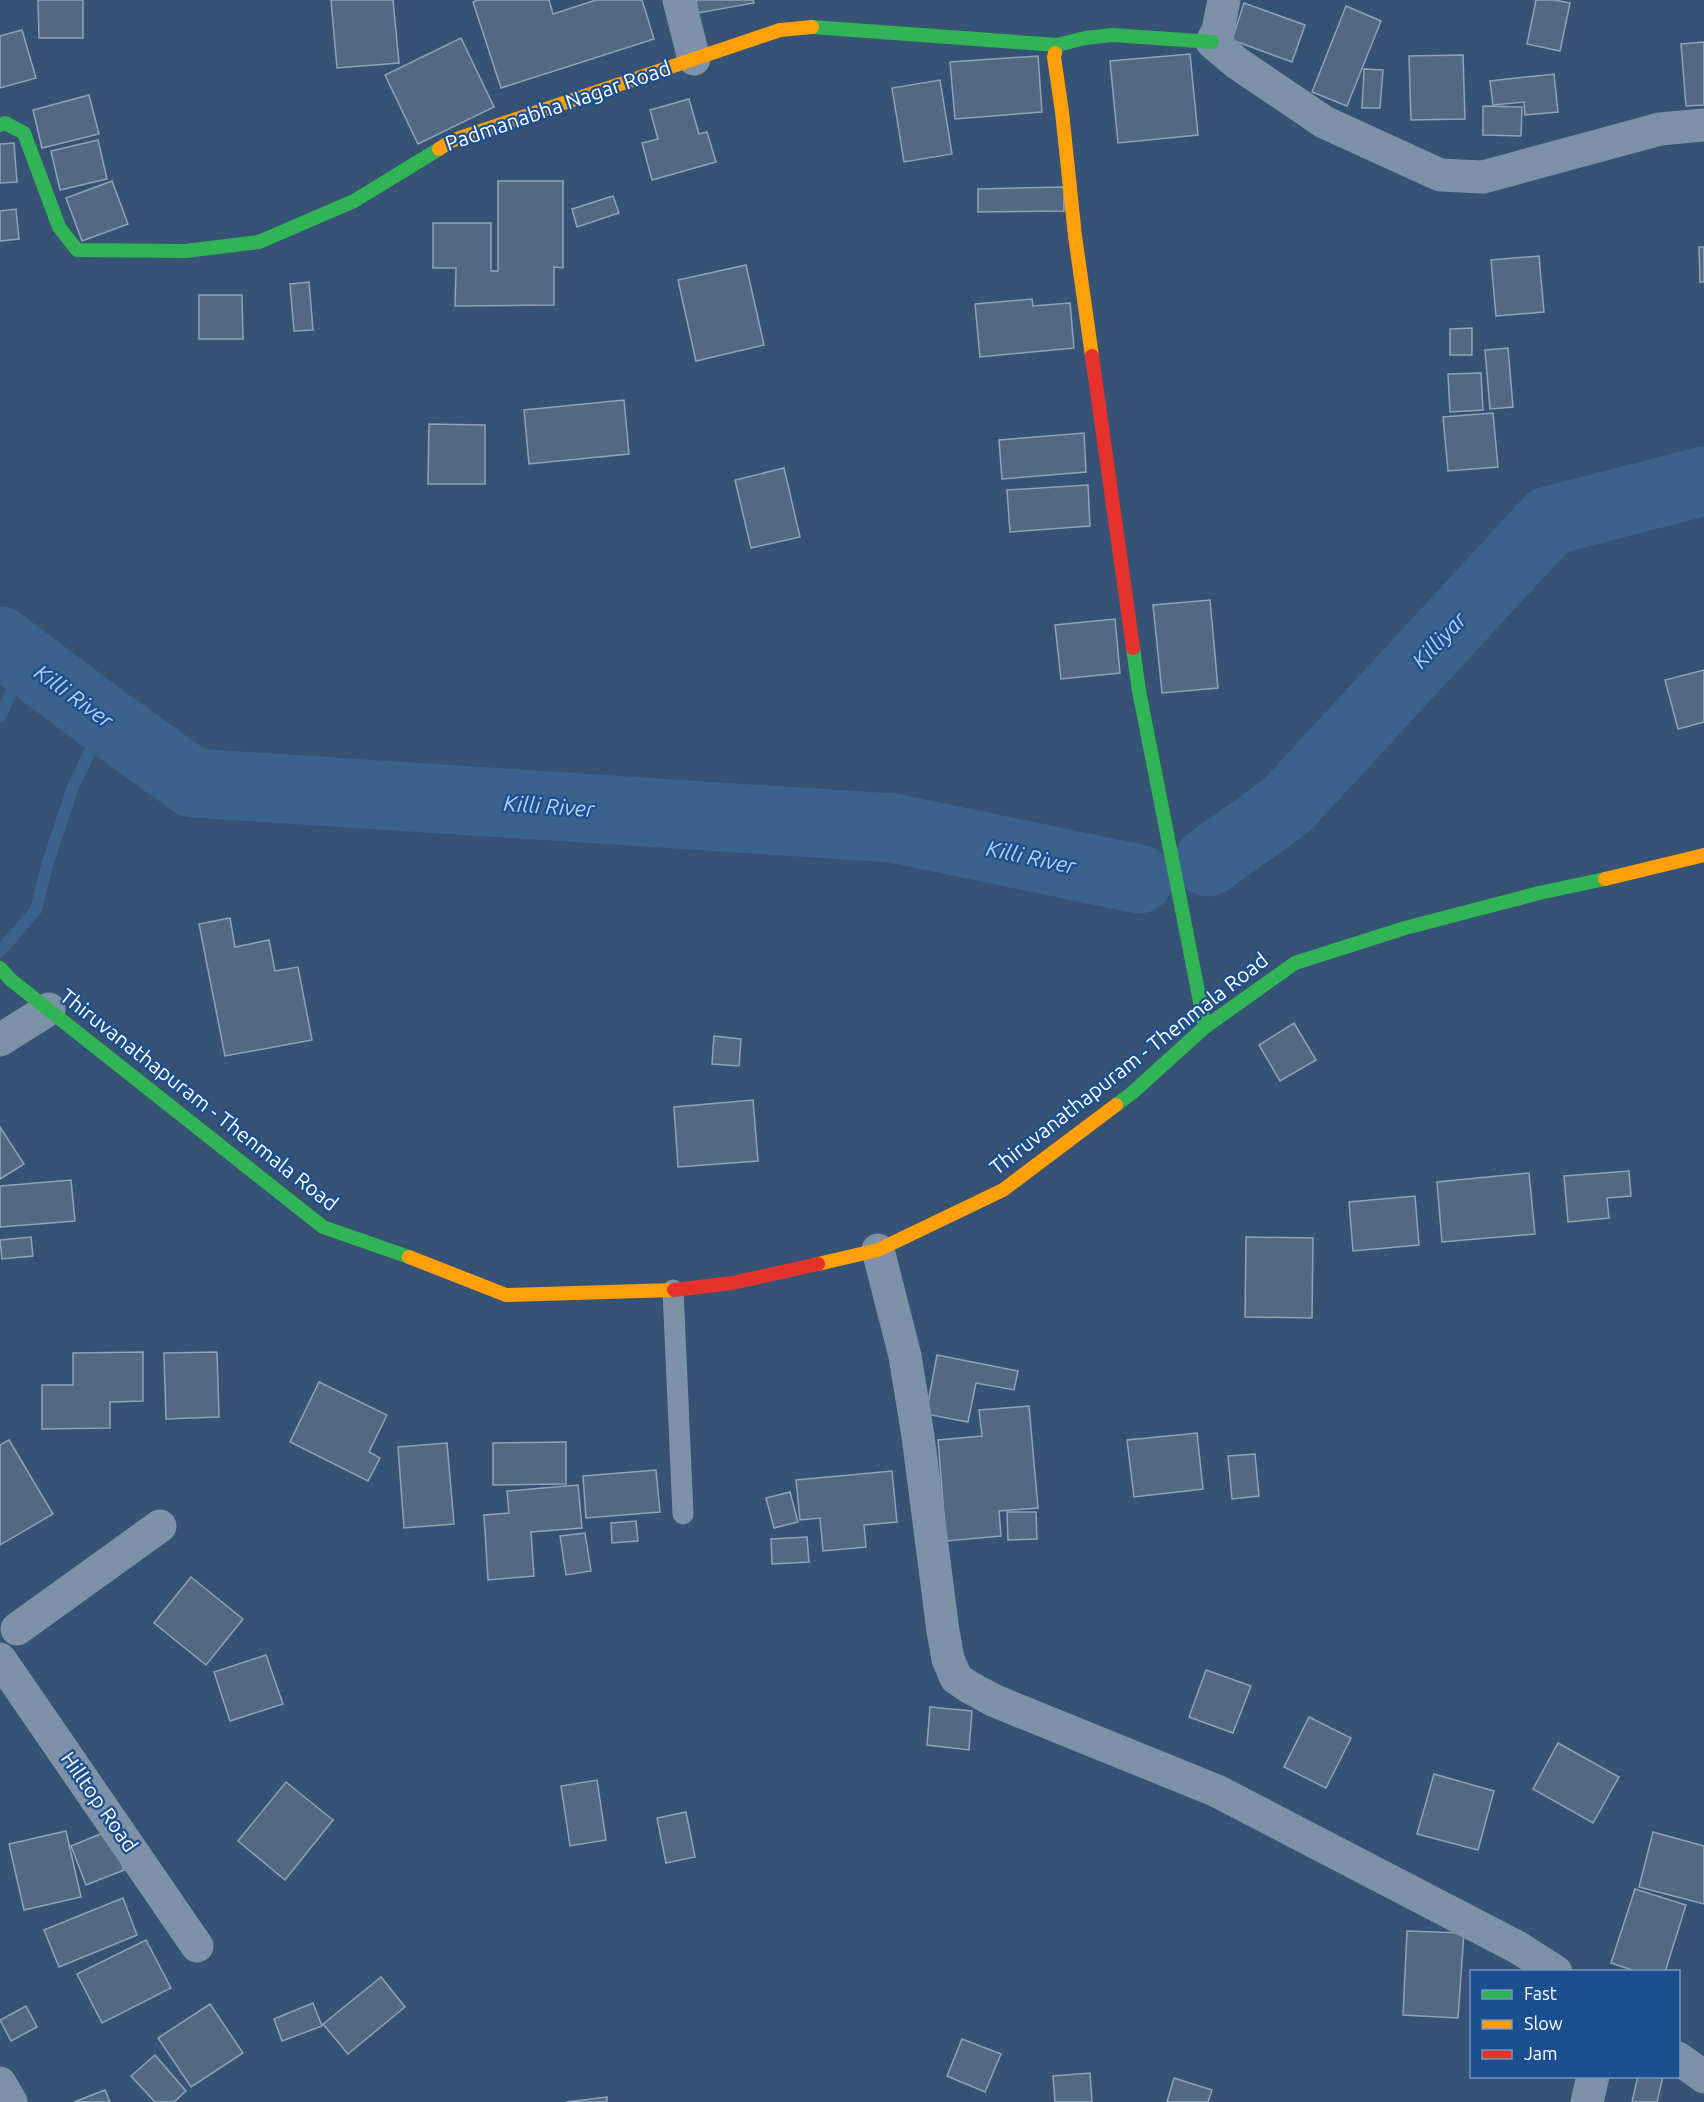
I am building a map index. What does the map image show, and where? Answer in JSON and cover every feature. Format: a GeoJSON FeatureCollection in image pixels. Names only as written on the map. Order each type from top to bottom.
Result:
{"type":"FeatureCollection","features":[{"type":"Feature","properties":{"kind":"street"},"geometry":{"type":"LineString","coordinates":[[679,0],[694,59]]}},
{"type":"Feature","properties":{"kind":"street"},"geometry":{"type":"LineString","coordinates":[[1224,0],[1218,30],[1212,42],[1237,63],[1324,122],[1440,175],[1483,177],[1660,129],[1704,125]]}},
{"type":"Feature","properties":{"kind":"street","name":"Padmanabha Nagar Road"},"geometry":{"type":"LineString","coordinates":[[0,125],[5,123],[24,133],[59,227],[77,250],[186,251],[259,242],[354,201],[451,141],[780,30],[807,27],[1057,45],[1084,38],[1113,35],[1212,42]]}},
{"type":"Feature","properties":{"kind":"street"},"geometry":{"type":"LineString","coordinates":[[1057,45],[1054,57],[1075,236],[1139,691],[1205,1027]]}},
{"type":"Feature","properties":{"kind":"street","name":"Thiruvanathapuram - Thenmala Road"},"geometry":{"type":"LineString","coordinates":[[0,968],[11,980],[323,1227],[506,1295],[673,1290],[732,1283],[878,1250],[1003,1190],[1132,1093],[1205,1027],[1295,963],[1405,928],[1539,893],[1646,871],[1704,855]]}},
{"type":"Feature","properties":{"kind":"street"},"geometry":{"type":"LineString","coordinates":[[0,1040],[49,1009]]}},
{"type":"Feature","properties":{"kind":"street"},"geometry":{"type":"LineString","coordinates":[[878,1250],[905,1356],[918,1436],[943,1631],[948,1659],[956,1678],[995,1701],[1217,1791],[1517,1947],[1554,1970]]}},
{"type":"Feature","properties":{"kind":"street"},"geometry":{"type":"LineString","coordinates":[[6,1626],[160,1526]]}},
{"type":"Feature","properties":{"kind":"street","name":"Hilltop Road"},"geometry":{"type":"LineString","coordinates":[[0,1659],[197,1946]]}},
{"type":"Feature","properties":{"kind":"street"},"geometry":{"type":"LineString","coordinates":[[1680,2059],[1704,2077]]}},
{"type":"Feature","properties":{"kind":"street"},"geometry":{"type":"LineString","coordinates":[[1587,2102],[1593,2078]]}},
{"type":"Feature","properties":{"kind":"street"},"geometry":{"type":"LineString","coordinates":[[0,2083],[11,2102]]}},
{"type":"Feature","properties":{"kind":"lane"},"geometry":{"type":"LineString","coordinates":[[673,1290],[683,1514]]}},
{"type":"Feature","properties":{"kind":"building"},"geometry":{"type":"Polygon","coordinates":[[[38,0],[83,0],[83,38],[39,38],[38,0]]]}},
{"type":"Feature","properties":{"kind":"building"},"geometry":{"type":"Polygon","coordinates":[[[331,0],[393,0],[399,63],[337,68],[331,0]]]}},
{"type":"Feature","properties":{"kind":"building"},"geometry":{"type":"Polygon","coordinates":[[[478,0],[549,0],[553,14],[596,0],[642,0],[654,39],[501,88],[473,2],[478,0]]]}},
{"type":"Feature","properties":{"kind":"building"},"geometry":{"type":"Polygon","coordinates":[[[696,0],[753,0],[754,3],[698,13],[696,0]]]}},
{"type":"Feature","properties":{"kind":"building"},"geometry":{"type":"Polygon","coordinates":[[[1536,0],[1570,3],[1560,51],[1527,44],[1536,0]]]}},
{"type":"Feature","properties":{"kind":"building"},"geometry":{"type":"Polygon","coordinates":[[[1244,3],[1305,25],[1292,62],[1232,40],[1244,3]]]}},
{"type":"Feature","properties":{"kind":"building"},"geometry":{"type":"Polygon","coordinates":[[[1346,6],[1381,21],[1347,106],[1312,92],[1346,6]]]}},
{"type":"Feature","properties":{"kind":"building"},"geometry":{"type":"Polygon","coordinates":[[[22,30],[36,78],[0,88],[0,36],[22,30]]]}},
{"type":"Feature","properties":{"kind":"building"},"geometry":{"type":"Polygon","coordinates":[[[461,38],[494,107],[418,144],[385,75],[461,38]]]}},
{"type":"Feature","properties":{"kind":"building"},"geometry":{"type":"Polygon","coordinates":[[[1704,42],[1704,105],[1686,106],[1681,44],[1704,42]]]}},
{"type":"Feature","properties":{"kind":"building"},"geometry":{"type":"Polygon","coordinates":[[[1190,54],[1198,135],[1118,143],[1110,61],[1190,54]]]}},
{"type":"Feature","properties":{"kind":"building"},"geometry":{"type":"Polygon","coordinates":[[[1463,55],[1465,119],[1411,120],[1409,56],[1463,55]]]}},
{"type":"Feature","properties":{"kind":"building"},"geometry":{"type":"Polygon","coordinates":[[[1038,56],[1042,112],[955,119],[950,62],[1038,56]]]}},
{"type":"Feature","properties":{"kind":"building"},"geometry":{"type":"Polygon","coordinates":[[[1364,69],[1383,70],[1380,108],[1362,108],[1364,69]]]}},
{"type":"Feature","properties":{"kind":"building"},"geometry":{"type":"Polygon","coordinates":[[[1554,74],[1558,112],[1525,115],[1524,102],[1493,105],[1490,81],[1554,74]]]}},
{"type":"Feature","properties":{"kind":"building"},"geometry":{"type":"Polygon","coordinates":[[[940,80],[952,154],[904,162],[892,88],[940,80]]]}},
{"type":"Feature","properties":{"kind":"building"},"geometry":{"type":"Polygon","coordinates":[[[89,95],[99,134],[42,148],[33,110],[89,95]]]}},
{"type":"Feature","properties":{"kind":"building"},"geometry":{"type":"Polygon","coordinates":[[[689,99],[699,134],[707,132],[716,162],[652,180],[642,143],[658,139],[650,110],[689,99]]]}},
{"type":"Feature","properties":{"kind":"building"},"geometry":{"type":"Polygon","coordinates":[[[1483,106],[1522,107],[1521,136],[1483,135],[1483,106]]]}},
{"type":"Feature","properties":{"kind":"building"},"geometry":{"type":"Polygon","coordinates":[[[98,140],[107,179],[60,190],[51,151],[98,140]]]}},
{"type":"Feature","properties":{"kind":"building"},"geometry":{"type":"Polygon","coordinates":[[[14,143],[17,182],[0,183],[0,144],[14,143]]]}},
{"type":"Feature","properties":{"kind":"building"},"geometry":{"type":"Polygon","coordinates":[[[112,181],[128,224],[82,241],[66,198],[112,181]]]}},
{"type":"Feature","properties":{"kind":"building"},"geometry":{"type":"Polygon","coordinates":[[[498,181],[563,181],[563,268],[554,267],[554,305],[455,306],[456,268],[433,268],[433,223],[491,223],[491,271],[498,271],[498,181]]]}},
{"type":"Feature","properties":{"kind":"building"},"geometry":{"type":"Polygon","coordinates":[[[1064,187],[1064,211],[978,212],[978,189],[1064,187]]]}},
{"type":"Feature","properties":{"kind":"building"},"geometry":{"type":"Polygon","coordinates":[[[613,196],[619,213],[577,227],[572,209],[613,196]]]}},
{"type":"Feature","properties":{"kind":"building"},"geometry":{"type":"Polygon","coordinates":[[[16,209],[19,239],[0,241],[0,211],[16,209]]]}},
{"type":"Feature","properties":{"kind":"building"},"geometry":{"type":"Polygon","coordinates":[[[1699,247],[1704,247],[1704,282],[1700,282],[1699,247]]]}},
{"type":"Feature","properties":{"kind":"building"},"geometry":{"type":"Polygon","coordinates":[[[1539,256],[1544,312],[1496,316],[1491,260],[1539,256]]]}},
{"type":"Feature","properties":{"kind":"building"},"geometry":{"type":"Polygon","coordinates":[[[746,265],[764,345],[696,361],[678,280],[746,265]]]}},
{"type":"Feature","properties":{"kind":"building"},"geometry":{"type":"Polygon","coordinates":[[[309,282],[313,330],[294,331],[290,284],[309,282]]]}},
{"type":"Feature","properties":{"kind":"building"},"geometry":{"type":"Polygon","coordinates":[[[199,295],[242,295],[243,339],[199,339],[199,295]]]}},
{"type":"Feature","properties":{"kind":"building"},"geometry":{"type":"Polygon","coordinates":[[[1032,299],[1033,306],[1070,303],[1074,348],[980,357],[975,304],[1032,299]]]}},
{"type":"Feature","properties":{"kind":"building"},"geometry":{"type":"Polygon","coordinates":[[[1472,328],[1472,355],[1450,355],[1450,329],[1472,328]]]}},
{"type":"Feature","properties":{"kind":"building"},"geometry":{"type":"Polygon","coordinates":[[[1508,348],[1513,407],[1490,409],[1485,350],[1508,348]]]}},
{"type":"Feature","properties":{"kind":"building"},"geometry":{"type":"Polygon","coordinates":[[[1481,373],[1483,410],[1450,412],[1448,374],[1481,373]]]}},
{"type":"Feature","properties":{"kind":"building"},"geometry":{"type":"Polygon","coordinates":[[[624,400],[629,454],[529,464],[524,410],[624,400]]]}},
{"type":"Feature","properties":{"kind":"building"},"geometry":{"type":"Polygon","coordinates":[[[1493,413],[1498,467],[1448,471],[1443,417],[1493,413]]]}},
{"type":"Feature","properties":{"kind":"building"},"geometry":{"type":"Polygon","coordinates":[[[429,424],[485,425],[485,484],[428,484],[429,424]]]}},
{"type":"Feature","properties":{"kind":"building"},"geometry":{"type":"Polygon","coordinates":[[[1084,433],[1086,472],[1002,479],[999,440],[1084,433]]]}},
{"type":"Feature","properties":{"kind":"building"},"geometry":{"type":"Polygon","coordinates":[[[784,468],[800,537],[751,548],[735,480],[784,468]]]}},
{"type":"Feature","properties":{"kind":"building"},"geometry":{"type":"Polygon","coordinates":[[[1088,485],[1090,526],[1010,532],[1007,490],[1088,485]]]}},
{"type":"Feature","properties":{"kind":"building"},"geometry":{"type":"Polygon","coordinates":[[[1210,600],[1218,688],[1162,693],[1153,605],[1210,600]]]}},
{"type":"Feature","properties":{"kind":"building"},"geometry":{"type":"Polygon","coordinates":[[[1115,619],[1120,673],[1061,679],[1055,625],[1115,619]]]}},
{"type":"Feature","properties":{"kind":"building"},"geometry":{"type":"Polygon","coordinates":[[[1704,670],[1704,722],[1678,729],[1665,680],[1704,670]]]}},
{"type":"Feature","properties":{"kind":"building"},"geometry":{"type":"Polygon","coordinates":[[[230,918],[235,947],[269,940],[275,971],[298,967],[312,1040],[225,1056],[199,924],[230,918]]]}},
{"type":"Feature","properties":{"kind":"building"},"geometry":{"type":"Polygon","coordinates":[[[1294,1023],[1316,1060],[1280,1081],[1259,1045],[1294,1023]]]}},
{"type":"Feature","properties":{"kind":"building"},"geometry":{"type":"Polygon","coordinates":[[[714,1036],[741,1039],[739,1066],[712,1064],[714,1036]]]}},
{"type":"Feature","properties":{"kind":"building"},"geometry":{"type":"Polygon","coordinates":[[[753,1100],[758,1161],[678,1167],[674,1107],[753,1100]]]}},
{"type":"Feature","properties":{"kind":"building"},"geometry":{"type":"Polygon","coordinates":[[[0,1127],[24,1164],[0,1179],[0,1127]]]}},
{"type":"Feature","properties":{"kind":"building"},"geometry":{"type":"Polygon","coordinates":[[[1629,1171],[1631,1196],[1607,1198],[1609,1218],[1568,1222],[1564,1176],[1629,1171]]]}},
{"type":"Feature","properties":{"kind":"building"},"geometry":{"type":"Polygon","coordinates":[[[1529,1173],[1535,1234],[1442,1242],[1437,1182],[1529,1173]]]}},
{"type":"Feature","properties":{"kind":"building"},"geometry":{"type":"Polygon","coordinates":[[[71,1180],[75,1221],[0,1227],[0,1186],[71,1180]]]}},
{"type":"Feature","properties":{"kind":"building"},"geometry":{"type":"Polygon","coordinates":[[[1415,1196],[1419,1245],[1353,1251],[1349,1202],[1415,1196]]]}},
{"type":"Feature","properties":{"kind":"building"},"geometry":{"type":"Polygon","coordinates":[[[31,1237],[33,1256],[2,1259],[0,1240],[31,1237]]]}},
{"type":"Feature","properties":{"kind":"building"},"geometry":{"type":"Polygon","coordinates":[[[1246,1237],[1313,1238],[1312,1318],[1245,1317],[1246,1237]]]}},
{"type":"Feature","properties":{"kind":"building"},"geometry":{"type":"Polygon","coordinates":[[[143,1352],[143,1401],[110,1402],[110,1428],[42,1429],[42,1385],[73,1385],[73,1353],[143,1352]]]}},
{"type":"Feature","properties":{"kind":"building"},"geometry":{"type":"Polygon","coordinates":[[[217,1352],[219,1417],[166,1419],[164,1353],[217,1352]]]}},
{"type":"Feature","properties":{"kind":"building"},"geometry":{"type":"Polygon","coordinates":[[[937,1355],[1018,1371],[1014,1390],[976,1383],[968,1422],[926,1414],[937,1355]]]}},
{"type":"Feature","properties":{"kind":"building"},"geometry":{"type":"Polygon","coordinates":[[[319,1382],[387,1415],[369,1452],[380,1458],[368,1481],[290,1442],[319,1382]]]}},
{"type":"Feature","properties":{"kind":"building"},"geometry":{"type":"Polygon","coordinates":[[[1029,1406],[1038,1508],[999,1511],[1001,1536],[946,1541],[938,1440],[982,1436],[979,1410],[1029,1406]]]}},
{"type":"Feature","properties":{"kind":"building"},"geometry":{"type":"Polygon","coordinates":[[[1197,1433],[1203,1489],[1134,1497],[1127,1440],[1197,1433]]]}},
{"type":"Feature","properties":{"kind":"building"},"geometry":{"type":"Polygon","coordinates":[[[9,1440],[53,1514],[0,1545],[0,1445],[9,1440]]]}},
{"type":"Feature","properties":{"kind":"building"},"geometry":{"type":"Polygon","coordinates":[[[566,1442],[566,1484],[493,1485],[493,1443],[566,1442]]]}},
{"type":"Feature","properties":{"kind":"building"},"geometry":{"type":"Polygon","coordinates":[[[447,1443],[454,1524],[404,1528],[398,1447],[447,1443]]]}},
{"type":"Feature","properties":{"kind":"building"},"geometry":{"type":"Polygon","coordinates":[[[1255,1454],[1259,1496],[1232,1499],[1228,1456],[1255,1454]]]}},
{"type":"Feature","properties":{"kind":"building"},"geometry":{"type":"Polygon","coordinates":[[[656,1470],[660,1512],[586,1518],[583,1476],[656,1470]]]}},
{"type":"Feature","properties":{"kind":"building"},"geometry":{"type":"Polygon","coordinates":[[[892,1471],[897,1522],[864,1525],[866,1547],[823,1551],[820,1518],[800,1520],[796,1480],[892,1471]]]}},
{"type":"Feature","properties":{"kind":"building"},"geometry":{"type":"Polygon","coordinates":[[[578,1485],[582,1528],[531,1532],[534,1576],[488,1580],[484,1515],[509,1513],[507,1491],[578,1485]]]}},
{"type":"Feature","properties":{"kind":"building"},"geometry":{"type":"Polygon","coordinates":[[[790,1492],[798,1522],[774,1528],[766,1498],[790,1492]]]}},
{"type":"Feature","properties":{"kind":"building"},"geometry":{"type":"Polygon","coordinates":[[[1007,1512],[1036,1512],[1037,1539],[1008,1540],[1007,1512]]]}},
{"type":"Feature","properties":{"kind":"building"},"geometry":{"type":"Polygon","coordinates":[[[636,1521],[638,1541],[612,1543],[611,1523],[636,1521]]]}},
{"type":"Feature","properties":{"kind":"building"},"geometry":{"type":"Polygon","coordinates":[[[585,1533],[591,1571],[566,1575],[560,1536],[585,1533]]]}},
{"type":"Feature","properties":{"kind":"building"},"geometry":{"type":"Polygon","coordinates":[[[807,1537],[809,1562],[772,1564],[771,1539],[807,1537]]]}},
{"type":"Feature","properties":{"kind":"building"},"geometry":{"type":"Polygon","coordinates":[[[191,1577],[243,1619],[206,1665],[154,1623],[191,1577]]]}},
{"type":"Feature","properties":{"kind":"building"},"geometry":{"type":"Polygon","coordinates":[[[266,1655],[283,1704],[230,1721],[214,1672],[266,1655]]]}},
{"type":"Feature","properties":{"kind":"building"},"geometry":{"type":"Polygon","coordinates":[[[1206,1670],[1251,1686],[1233,1733],[1189,1717],[1206,1670]]]}},
{"type":"Feature","properties":{"kind":"building"},"geometry":{"type":"Polygon","coordinates":[[[930,1707],[972,1711],[969,1750],[927,1745],[930,1707]]]}},
{"type":"Feature","properties":{"kind":"building"},"geometry":{"type":"Polygon","coordinates":[[[1309,1717],[1351,1738],[1326,1788],[1284,1767],[1309,1717]]]}},
{"type":"Feature","properties":{"kind":"building"},"geometry":{"type":"Polygon","coordinates":[[[1558,1743],[1619,1777],[1593,1823],[1533,1789],[1558,1743]]]}},
{"type":"Feature","properties":{"kind":"building"},"geometry":{"type":"Polygon","coordinates":[[[1434,1774],[1494,1791],[1478,1850],[1417,1834],[1434,1774]]]}},
{"type":"Feature","properties":{"kind":"building"},"geometry":{"type":"Polygon","coordinates":[[[597,1780],[606,1840],[570,1846],[561,1786],[597,1780]]]}},
{"type":"Feature","properties":{"kind":"building"},"geometry":{"type":"Polygon","coordinates":[[[286,1782],[333,1820],[285,1880],[238,1841],[286,1782]]]}},
{"type":"Feature","properties":{"kind":"building"},"geometry":{"type":"Polygon","coordinates":[[[686,1812],[695,1857],[666,1863],[657,1818],[686,1812]]]}},
{"type":"Feature","properties":{"kind":"building"},"geometry":{"type":"Polygon","coordinates":[[[66,1831],[81,1897],[24,1910],[9,1844],[66,1831]]]}},
{"type":"Feature","properties":{"kind":"building"},"geometry":{"type":"Polygon","coordinates":[[[108,1831],[124,1870],[86,1885],[71,1846],[108,1831]]]}},
{"type":"Feature","properties":{"kind":"building"},"geometry":{"type":"Polygon","coordinates":[[[1653,1832],[1704,1846],[1704,1904],[1639,1887],[1653,1832]]]}},
{"type":"Feature","properties":{"kind":"building"},"geometry":{"type":"Polygon","coordinates":[[[1635,1889],[1686,1905],[1666,1970],[1632,1970],[1611,1963],[1635,1889]]]}},
{"type":"Feature","properties":{"kind":"building"},"geometry":{"type":"Polygon","coordinates":[[[123,1898],[137,1935],[59,1967],[44,1930],[123,1898]]]}},
{"type":"Feature","properties":{"kind":"building"},"geometry":{"type":"Polygon","coordinates":[[[1407,1931],[1464,1933],[1458,2018],[1403,2015],[1407,1931]]]}},
{"type":"Feature","properties":{"kind":"building"},"geometry":{"type":"Polygon","coordinates":[[[146,1940],[171,1988],[102,2023],[77,1974],[146,1940]]]}},
{"type":"Feature","properties":{"kind":"building"},"geometry":{"type":"Polygon","coordinates":[[[381,1977],[405,2007],[348,2054],[323,2024],[381,1977]]]}},
{"type":"Feature","properties":{"kind":"building"},"geometry":{"type":"Polygon","coordinates":[[[313,2003],[322,2026],[282,2041],[274,2019],[313,2003]]]}},
{"type":"Feature","properties":{"kind":"building"},"geometry":{"type":"Polygon","coordinates":[[[210,2004],[243,2053],[191,2087],[158,2038],[210,2004]]]}},
{"type":"Feature","properties":{"kind":"building"},"geometry":{"type":"Polygon","coordinates":[[[26,2006],[37,2027],[11,2041],[0,2020],[26,2006]]]}},
{"type":"Feature","properties":{"kind":"building"},"geometry":{"type":"Polygon","coordinates":[[[962,2039],[1001,2054],[985,2092],[947,2076],[962,2039]]]}},
{"type":"Feature","properties":{"kind":"building"},"geometry":{"type":"Polygon","coordinates":[[[155,2055],[186,2091],[174,2102],[155,2102],[131,2076],[155,2055]]]}},
{"type":"Feature","properties":{"kind":"building"},"geometry":{"type":"Polygon","coordinates":[[[1090,2073],[1092,2102],[1055,2102],[1053,2076],[1090,2073]]]}},
{"type":"Feature","properties":{"kind":"building"},"geometry":{"type":"Polygon","coordinates":[[[1174,2078],[1212,2090],[1208,2102],[1167,2102],[1174,2078]]]}},
{"type":"Feature","properties":{"kind":"building"},"geometry":{"type":"Polygon","coordinates":[[[1638,2078],[1663,2078],[1657,2102],[1632,2102],[1638,2078]]]}},
{"type":"Feature","properties":{"kind":"building"},"geometry":{"type":"Polygon","coordinates":[[[105,2090],[110,2102],[74,2102],[105,2090]]]}},
{"type":"Feature","properties":{"kind":"building"},"geometry":{"type":"Polygon","coordinates":[[[607,2097],[607,2102],[566,2102],[607,2097]]]}},
{"type":"Feature","properties":{"kind":"waterway","name":"Killiyar"},"geometry":{"type":"LineString","coordinates":[[1208,862],[1286,806],[1549,521],[1704,481]]}},
{"type":"Feature","properties":{"kind":"waterway","name":"Killi River"},"geometry":{"type":"LineString","coordinates":[[0,641],[193,783],[893,828],[1139,879]]}},
{"type":"Feature","properties":{"kind":"waterway"},"geometry":{"type":"LineString","coordinates":[[0,717],[26,660]]}},
{"type":"Feature","properties":{"kind":"waterway"},"geometry":{"type":"LineString","coordinates":[[0,951],[36,910],[48,862],[73,787],[105,720]]}},
{"type":"Feature","properties":{"kind":"traffic: fast"},"geometry":{"type":"LineString","coordinates":[[812,27],[1057,45]]}},
{"type":"Feature","properties":{"kind":"traffic: fast"},"geometry":{"type":"LineString","coordinates":[[1055,53],[1057,45],[1085,38],[1113,35],[1212,42]]}},
{"type":"Feature","properties":{"kind":"traffic: fast"},"geometry":{"type":"LineString","coordinates":[[0,125],[5,123],[24,133],[59,227],[77,250],[186,251],[259,242],[354,201],[439,149]]}},
{"type":"Feature","properties":{"kind":"traffic: fast"},"geometry":{"type":"LineString","coordinates":[[1133,648],[1139,691],[1205,1027]]}},
{"type":"Feature","properties":{"kind":"traffic: fast"},"geometry":{"type":"LineString","coordinates":[[1116,1105],[1205,1027],[1295,963],[1405,928],[1539,893],[1605,879]]}},
{"type":"Feature","properties":{"kind":"traffic: fast"},"geometry":{"type":"LineString","coordinates":[[0,968],[11,980],[323,1227],[409,1257]]}},
{"type":"Feature","properties":{"kind":"traffic: slow"},"geometry":{"type":"LineString","coordinates":[[439,149],[451,141],[780,30],[812,27]]}},
{"type":"Feature","properties":{"kind":"traffic: slow"},"geometry":{"type":"LineString","coordinates":[[1055,53],[1075,236],[1092,356]]}},
{"type":"Feature","properties":{"kind":"traffic: slow"},"geometry":{"type":"LineString","coordinates":[[1605,879],[1704,855]]}},
{"type":"Feature","properties":{"kind":"traffic: slow"},"geometry":{"type":"LineString","coordinates":[[818,1264],[878,1250],[1003,1190],[1116,1105]]}},
{"type":"Feature","properties":{"kind":"traffic: slow"},"geometry":{"type":"LineString","coordinates":[[409,1257],[506,1295],[674,1290]]}},
{"type":"Feature","properties":{"kind":"traffic: jam"},"geometry":{"type":"LineString","coordinates":[[1092,356],[1133,648]]}},
{"type":"Feature","properties":{"kind":"traffic: jam"},"geometry":{"type":"LineString","coordinates":[[674,1290],[732,1283],[818,1264]]}}]}
